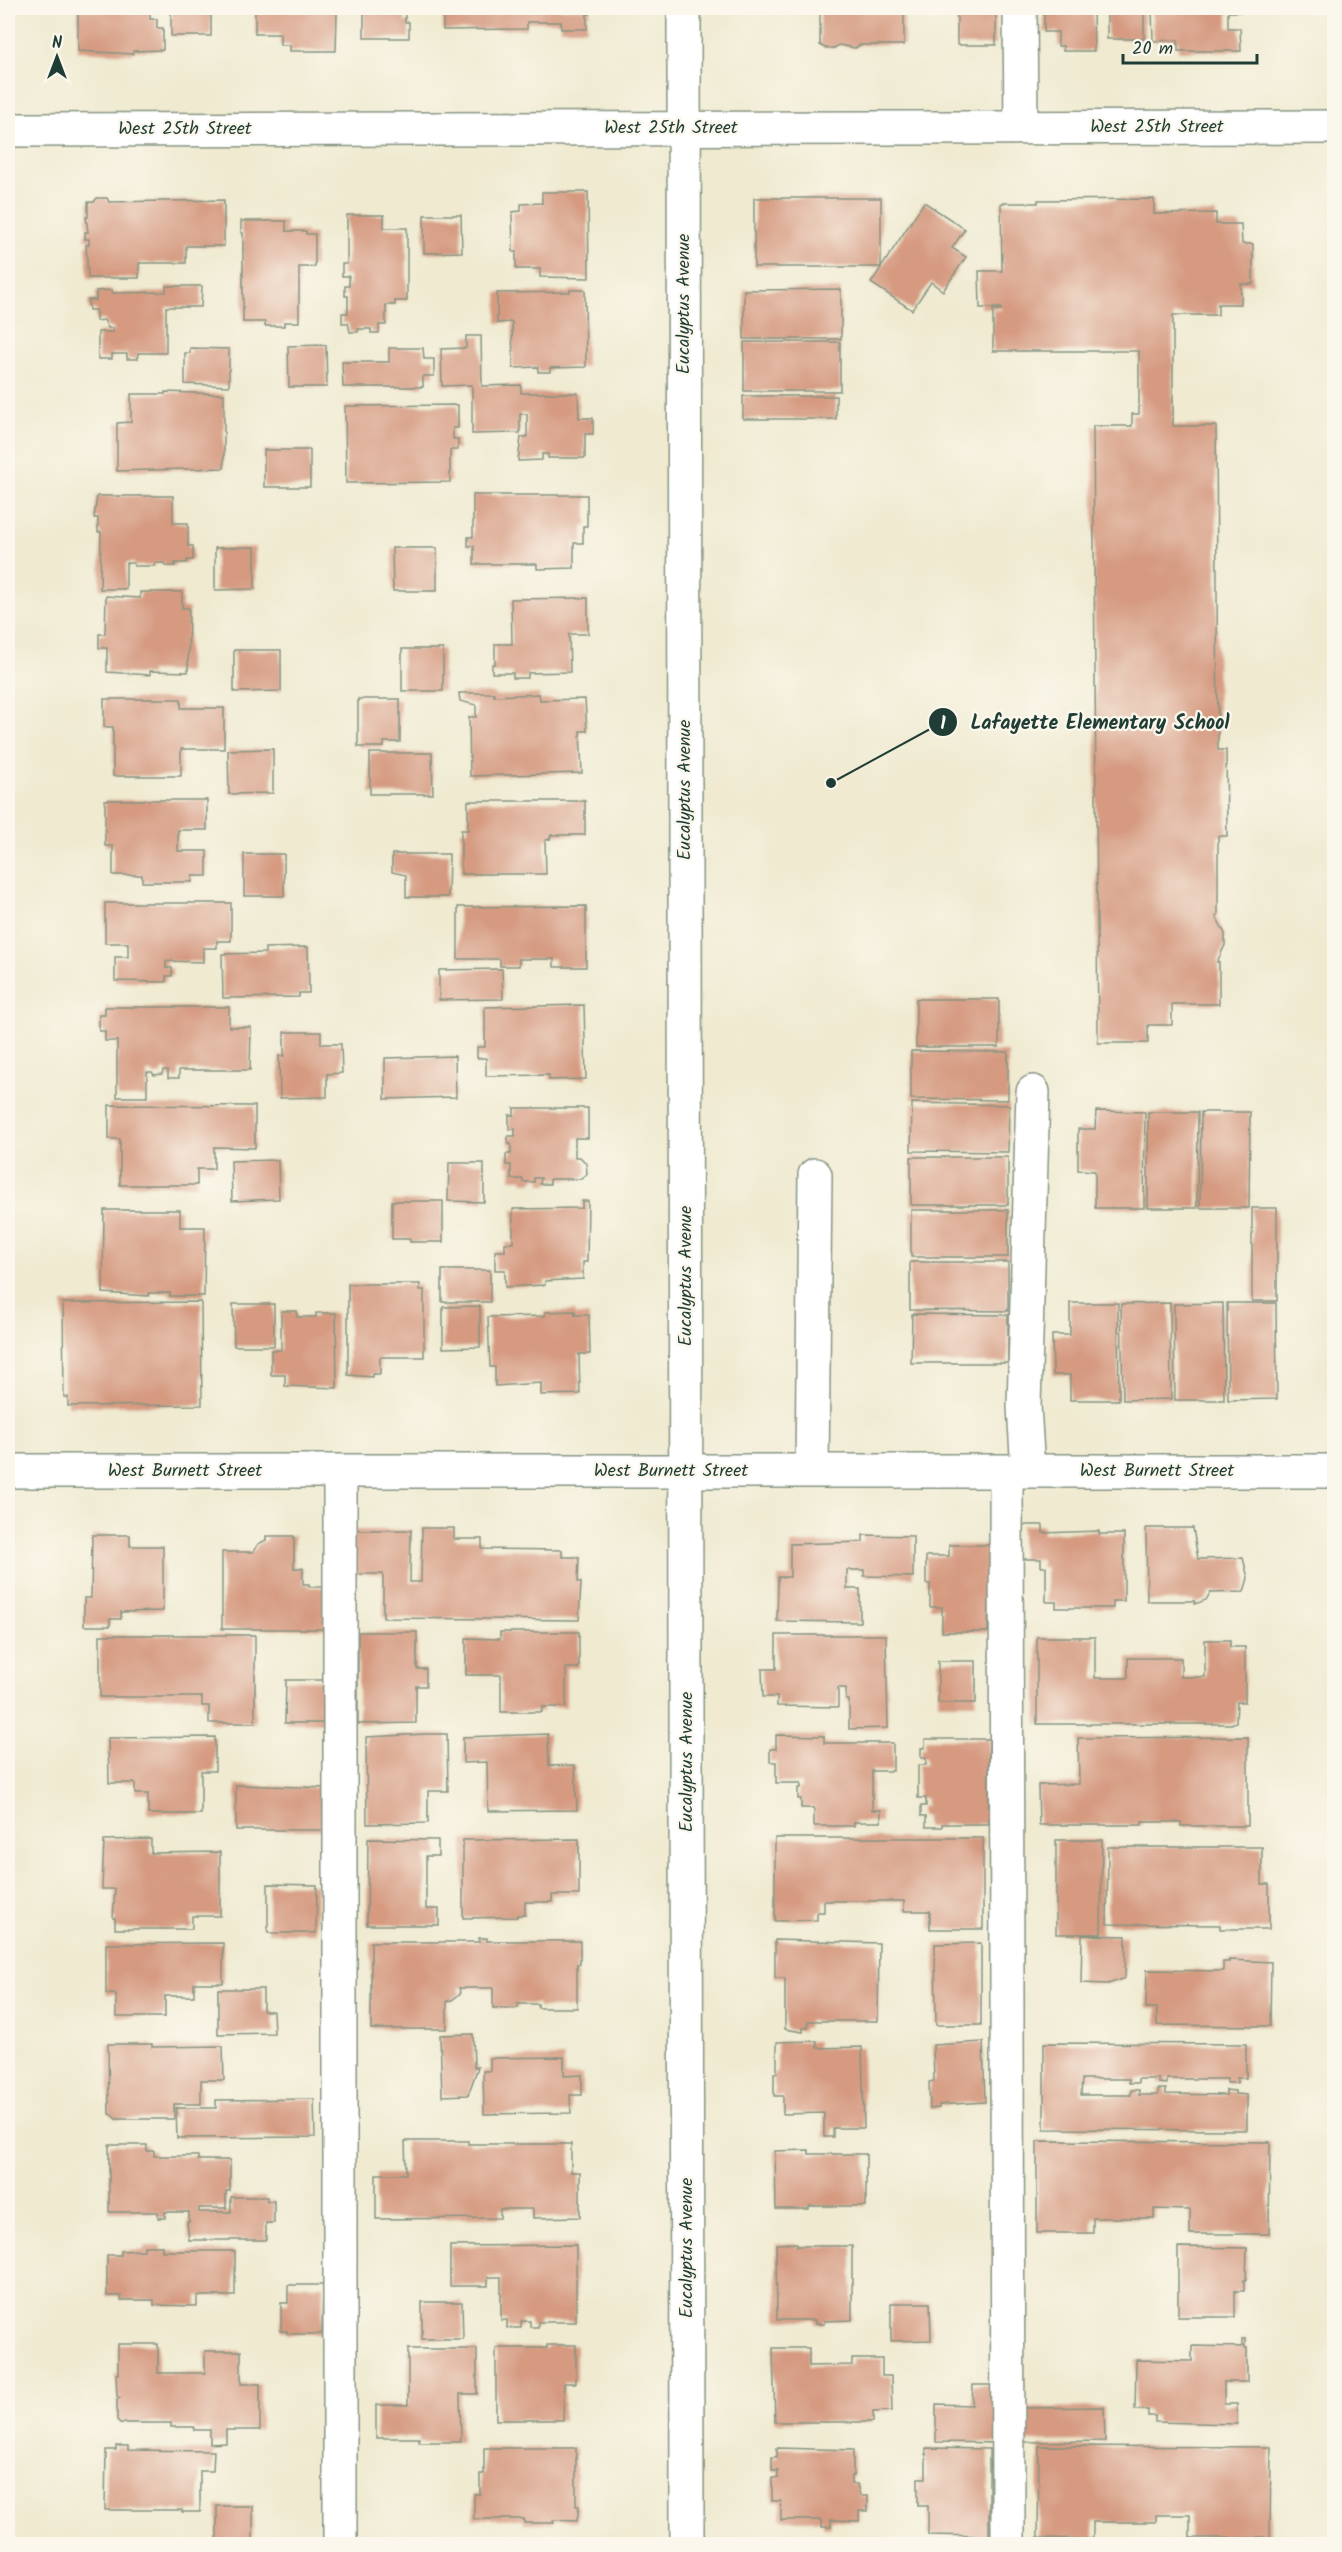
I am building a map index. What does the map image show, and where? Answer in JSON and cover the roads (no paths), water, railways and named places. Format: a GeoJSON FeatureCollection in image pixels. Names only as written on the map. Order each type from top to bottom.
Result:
{"type":"FeatureCollection","features":[{"type":"Feature","properties":{"kind":"street","name":"Eucalyptus Avenue"},"geometry":{"type":"LineString","coordinates":[[684,8],[687,2544]]}},
{"type":"Feature","properties":{"kind":"street"},"geometry":{"type":"LineString","coordinates":[[1020,8],[1021,127]]}},
{"type":"Feature","properties":{"kind":"street","name":"West 25th Street"},"geometry":{"type":"LineString","coordinates":[[8,130],[1335,127]]}},
{"type":"Feature","properties":{"kind":"street"},"geometry":{"type":"LineString","coordinates":[[1008,2544],[1017,1471],[1024,1406],[1032,1092]]}},
{"type":"Feature","properties":{"kind":"street"},"geometry":{"type":"LineString","coordinates":[[812,1471],[815,1175]]}},
{"type":"Feature","properties":{"kind":"street","name":"West Burnett Street"},"geometry":{"type":"LineString","coordinates":[[8,1471],[1335,1471]]}},
{"type":"Feature","properties":{"kind":"street"},"geometry":{"type":"LineString","coordinates":[[340,1471],[340,2544]]}},
{"type":"Feature","properties":{"kind":"place","name":"Lafayette Elementary School"},"geometry":{"type":"Point","coordinates":[831,783]}}]}
